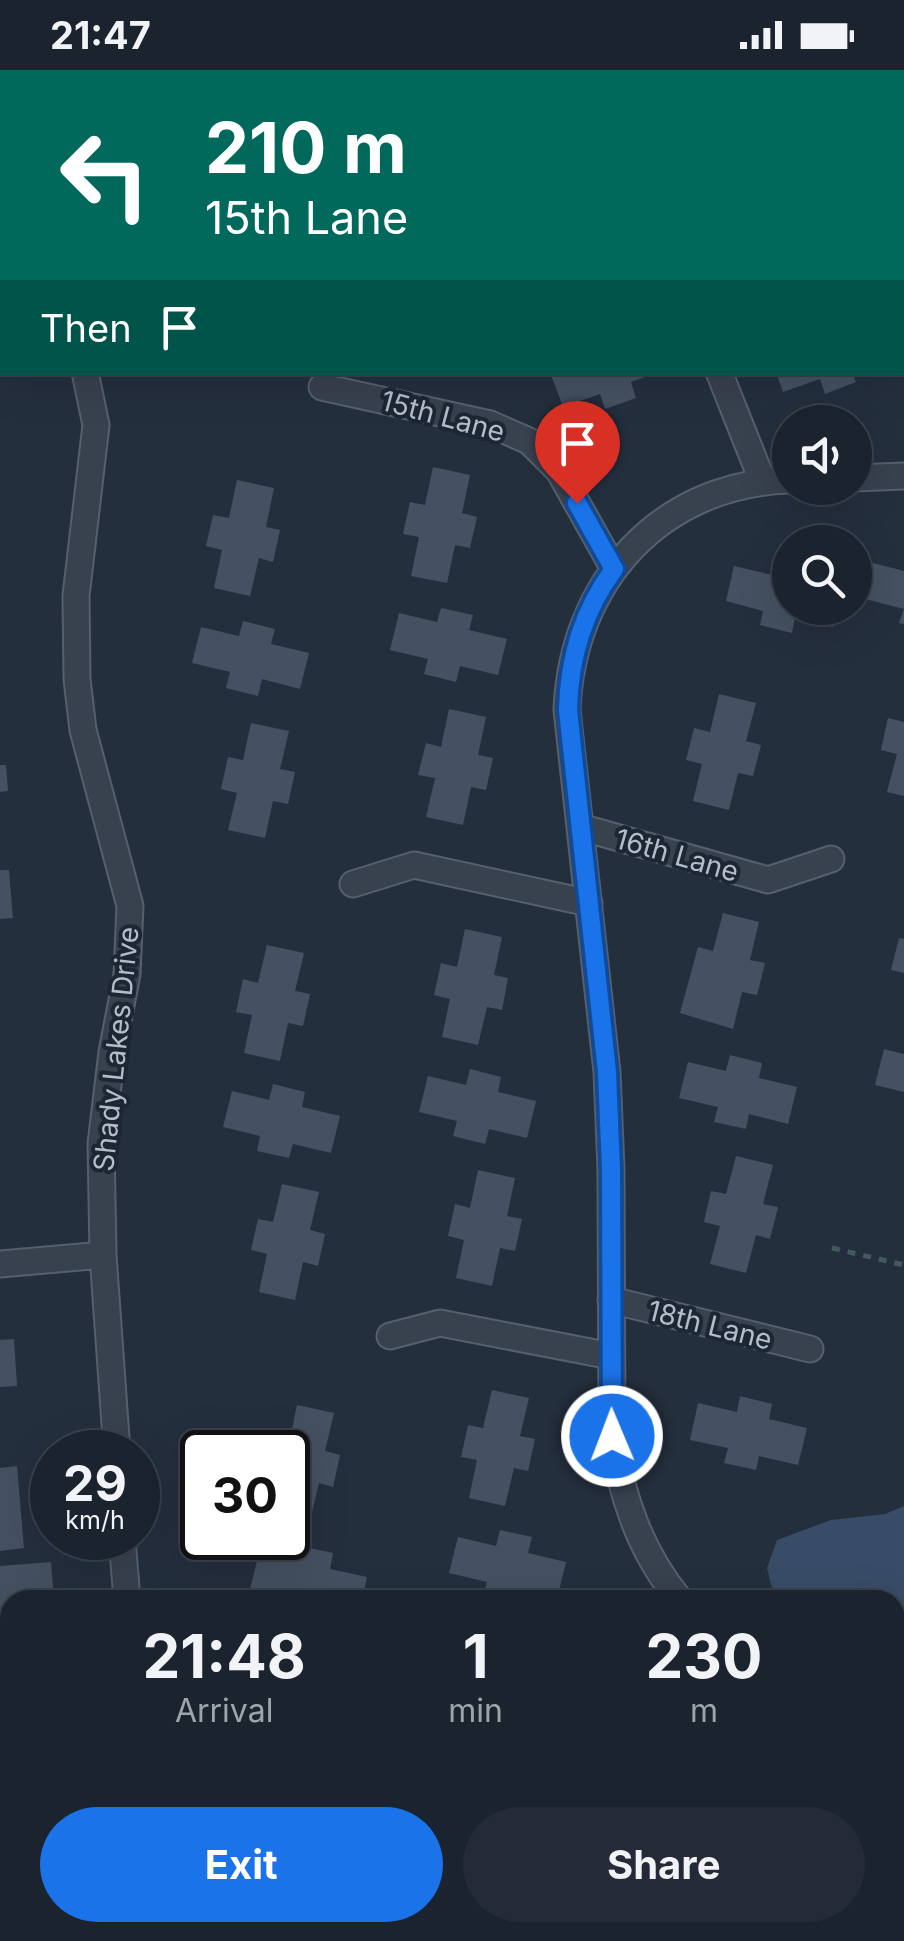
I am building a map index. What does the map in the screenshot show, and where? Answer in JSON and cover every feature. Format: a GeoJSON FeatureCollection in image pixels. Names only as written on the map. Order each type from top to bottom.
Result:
{"type":"FeatureCollection","features":[{"type":"Feature","properties":{"kind":"street","name":"Shady Lakes Drive"},"geometry":{"type":"LineString","coordinates":[[86,375],[96,425],[76,596],[77,679],[82,730],[130,906],[127,974],[112,1052],[101,1144],[116,1430]]}},
{"type":"Feature","properties":{"kind":"street"},"geometry":{"type":"LineString","coordinates":[[720,375],[762,480]]}},
{"type":"Feature","properties":{"kind":"street","name":"15th Lane"},"geometry":{"type":"LineString","coordinates":[[322,387],[490,424],[528,441],[559,471],[614,569]]}},
{"type":"Feature","properties":{"kind":"street"},"geometry":{"type":"LineString","coordinates":[[872,477],[904,476]]}},
{"type":"Feature","properties":{"kind":"street"},"geometry":{"type":"LineString","coordinates":[[673,1590],[654,1565],[634,1526],[619,1479],[612,1436],[607,1072],[568,686],[586,616],[614,569],[635,544],[673,514],[721,492],[772,480]]}},
{"type":"Feature","properties":{"kind":"street","name":"16th Lane"},"geometry":{"type":"LineString","coordinates":[[580,827],[768,880],[831,859]]}},
{"type":"Feature","properties":{"kind":"street"},"geometry":{"type":"LineString","coordinates":[[353,884],[414,865],[589,902]]}},
{"type":"Feature","properties":{"kind":"street"},"geometry":{"type":"LineString","coordinates":[[0,1264],[104,1255]]}},
{"type":"Feature","properties":{"kind":"street","name":"18th Lane"},"geometry":{"type":"LineString","coordinates":[[611,1300],[810,1349]]}},
{"type":"Feature","properties":{"kind":"street"},"geometry":{"type":"LineString","coordinates":[[390,1336],[440,1323],[611,1356]]}},
{"type":"Feature","properties":{"kind":"street"},"geometry":{"type":"LineString","coordinates":[[123,1560],[125,1590]]}},
{"type":"Feature","properties":{"kind":"path"},"geometry":{"type":"LineString","coordinates":[[832,1248],[904,1265]]}},
{"type":"Feature","properties":{"kind":"water"},"geometry":{"type":"Polygon","coordinates":[[[904,1506],[904,1590],[772,1590],[767,1568],[777,1540],[831,1520],[885,1514],[904,1506]]]}},
{"type":"Feature","properties":{"kind":"building"},"geometry":{"type":"Polygon","coordinates":[[[551,375],[650,375],[631,382],[636,398],[605,409],[600,394],[563,407],[551,375]]]}},
{"type":"Feature","properties":{"kind":"building"},"geometry":{"type":"Polygon","coordinates":[[[777,375],[853,375],[856,382],[825,394],[820,379],[783,392],[777,375]]]}},
{"type":"Feature","properties":{"kind":"building"},"geometry":{"type":"Polygon","coordinates":[[[433,467],[470,475],[462,513],[477,517],[470,548],[455,545],[447,583],[411,576],[419,537],[403,534],[410,502],[425,505],[433,467]]]}},
{"type":"Feature","properties":{"kind":"building"},"geometry":{"type":"Polygon","coordinates":[[[237,480],[274,488],[266,527],[280,530],[273,562],[259,558],[250,596],[214,588],[222,550],[206,546],[213,515],[229,518],[237,480]]]}},
{"type":"Feature","properties":{"kind":"building"},"geometry":{"type":"Polygon","coordinates":[[[873,563],[904,571],[904,609],[872,601],[873,563]]]}},
{"type":"Feature","properties":{"kind":"building"},"geometry":{"type":"Polygon","coordinates":[[[734,566],[772,575],[772,625],[794,625],[792,633],[760,625],[763,611],[726,601],[734,566]]]}},
{"type":"Feature","properties":{"kind":"building"},"geometry":{"type":"Polygon","coordinates":[[[441,608],[473,615],[469,630],[507,639],[498,675],[460,666],[456,682],[424,674],[428,659],[390,650],[399,613],[437,622],[441,608]]]}},
{"type":"Feature","properties":{"kind":"building"},"geometry":{"type":"Polygon","coordinates":[[[243,621],[275,629],[271,644],[309,653],[300,689],[262,679],[258,696],[226,688],[230,672],[192,663],[201,627],[239,636],[243,621]]]}},
{"type":"Feature","properties":{"kind":"building"},"geometry":{"type":"Polygon","coordinates":[[[719,694],[756,703],[746,741],[761,745],[753,776],[738,773],[729,810],[693,801],[702,764],[686,760],[694,728],[710,732],[719,694]]]}},
{"type":"Feature","properties":{"kind":"building"},"geometry":{"type":"Polygon","coordinates":[[[449,709],[486,717],[478,755],[493,758],[486,790],[471,787],[463,825],[426,817],[435,778],[418,775],[426,743],[441,747],[449,709]]]}},
{"type":"Feature","properties":{"kind":"building"},"geometry":{"type":"Polygon","coordinates":[[[888,718],[904,722],[904,796],[887,792],[897,754],[881,750],[888,718]]]}},
{"type":"Feature","properties":{"kind":"building"},"geometry":{"type":"Polygon","coordinates":[[[251,723],[289,731],[280,769],[295,772],[288,804],[273,801],[265,838],[228,830],[237,793],[221,789],[228,757],[243,760],[251,723]]]}},
{"type":"Feature","properties":{"kind":"building"},"geometry":{"type":"Polygon","coordinates":[[[0,765],[6,765],[8,791],[0,792],[0,765]]]}},
{"type":"Feature","properties":{"kind":"building"},"geometry":{"type":"Polygon","coordinates":[[[0,870],[9,870],[13,918],[0,919],[0,870]]]}},
{"type":"Feature","properties":{"kind":"building"},"geometry":{"type":"Polygon","coordinates":[[[723,913],[759,922],[750,960],[765,963],[757,995],[742,992],[733,1029],[680,1013],[698,947],[713,951],[723,913]]]}},
{"type":"Feature","properties":{"kind":"building"},"geometry":{"type":"Polygon","coordinates":[[[465,929],[502,937],[494,975],[508,978],[502,1010],[487,1007],[478,1045],[442,1037],[450,999],[434,995],[441,963],[457,967],[465,929]]]}},
{"type":"Feature","properties":{"kind":"building"},"geometry":{"type":"Polygon","coordinates":[[[899,938],[904,939],[904,973],[891,970],[899,938]]]}},
{"type":"Feature","properties":{"kind":"building"},"geometry":{"type":"Polygon","coordinates":[[[267,945],[304,953],[295,991],[310,994],[303,1026],[288,1023],[280,1061],[244,1053],[252,1015],[236,1012],[243,979],[258,983],[267,945]]]}},
{"type":"Feature","properties":{"kind":"building"},"geometry":{"type":"Polygon","coordinates":[[[884,1049],[904,1054],[904,1092],[875,1085],[884,1049]]]}},
{"type":"Feature","properties":{"kind":"building"},"geometry":{"type":"Polygon","coordinates":[[[730,1055],[762,1063],[759,1078],[797,1087],[788,1124],[749,1114],[746,1129],[714,1122],[718,1107],[679,1098],[688,1062],[726,1071],[730,1055]]]}},
{"type":"Feature","properties":{"kind":"building"},"geometry":{"type":"Polygon","coordinates":[[[470,1069],[501,1077],[498,1092],[536,1101],[527,1138],[489,1129],[485,1144],[453,1136],[457,1121],[419,1112],[428,1076],[466,1085],[470,1069]]]}},
{"type":"Feature","properties":{"kind":"building"},"geometry":{"type":"Polygon","coordinates":[[[273,1084],[305,1092],[302,1107],[340,1116],[331,1153],[293,1144],[289,1158],[257,1151],[260,1136],[223,1127],[232,1091],[269,1100],[273,1084]]]}},
{"type":"Feature","properties":{"kind":"building"},"geometry":{"type":"Polygon","coordinates":[[[736,1156],[773,1165],[763,1204],[778,1207],[770,1239],[756,1235],[746,1273],[710,1264],[720,1226],[704,1222],[711,1191],[726,1194],[736,1156]]]}},
{"type":"Feature","properties":{"kind":"building"},"geometry":{"type":"Polygon","coordinates":[[[478,1170],[515,1178],[507,1216],[522,1219],[515,1251],[500,1248],[492,1286],[456,1278],[464,1240],[448,1236],[455,1204],[470,1208],[478,1170]]]}},
{"type":"Feature","properties":{"kind":"building"},"geometry":{"type":"Polygon","coordinates":[[[282,1184],[319,1192],[310,1230],[325,1234],[318,1266],[303,1262],[295,1300],[259,1292],[267,1254],[251,1250],[258,1219],[273,1222],[282,1184]]]}},
{"type":"Feature","properties":{"kind":"building"},"geometry":{"type":"Polygon","coordinates":[[[14,1339],[17,1386],[0,1387],[0,1340],[14,1339]]]}},
{"type":"Feature","properties":{"kind":"building"},"geometry":{"type":"Polygon","coordinates":[[[492,1390],[529,1398],[520,1436],[535,1439],[528,1471],[514,1468],[505,1506],[469,1498],[477,1460],[461,1457],[468,1425],[483,1428],[492,1390]]]}},
{"type":"Feature","properties":{"kind":"building"},"geometry":{"type":"Polygon","coordinates":[[[740,1396],[772,1404],[769,1419],[807,1428],[798,1465],[759,1456],[756,1470],[724,1463],[728,1448],[690,1440],[698,1403],[737,1412],[740,1396]]]}},
{"type":"Feature","properties":{"kind":"building"},"geometry":{"type":"Polygon","coordinates":[[[297,1405],[334,1413],[325,1451],[340,1455],[333,1487],[319,1483],[310,1521],[310,1430],[292,1430],[297,1405]]]}},
{"type":"Feature","properties":{"kind":"building"},"geometry":{"type":"Polygon","coordinates":[[[17,1466],[24,1548],[0,1551],[0,1468],[17,1466]]]}},
{"type":"Feature","properties":{"kind":"building"},"geometry":{"type":"Polygon","coordinates":[[[500,1530],[532,1537],[528,1553],[566,1562],[559,1590],[485,1590],[487,1582],[449,1573],[458,1537],[496,1546],[500,1530]]]}},
{"type":"Feature","properties":{"kind":"building"},"geometry":{"type":"Polygon","coordinates":[[[310,1548],[333,1553],[330,1569],[367,1577],[364,1590],[250,1589],[257,1560],[310,1560],[310,1548]]]}},
{"type":"Feature","properties":{"kind":"building"},"geometry":{"type":"Polygon","coordinates":[[[51,1562],[53,1590],[0,1590],[0,1566],[51,1562]]]}},
{"type":"Feature","properties":{"kind":"route"},"geometry":{"type":"LineString","coordinates":[[577,503],[614,569],[586,616],[568,686],[607,1072],[612,1436]]}}]}
